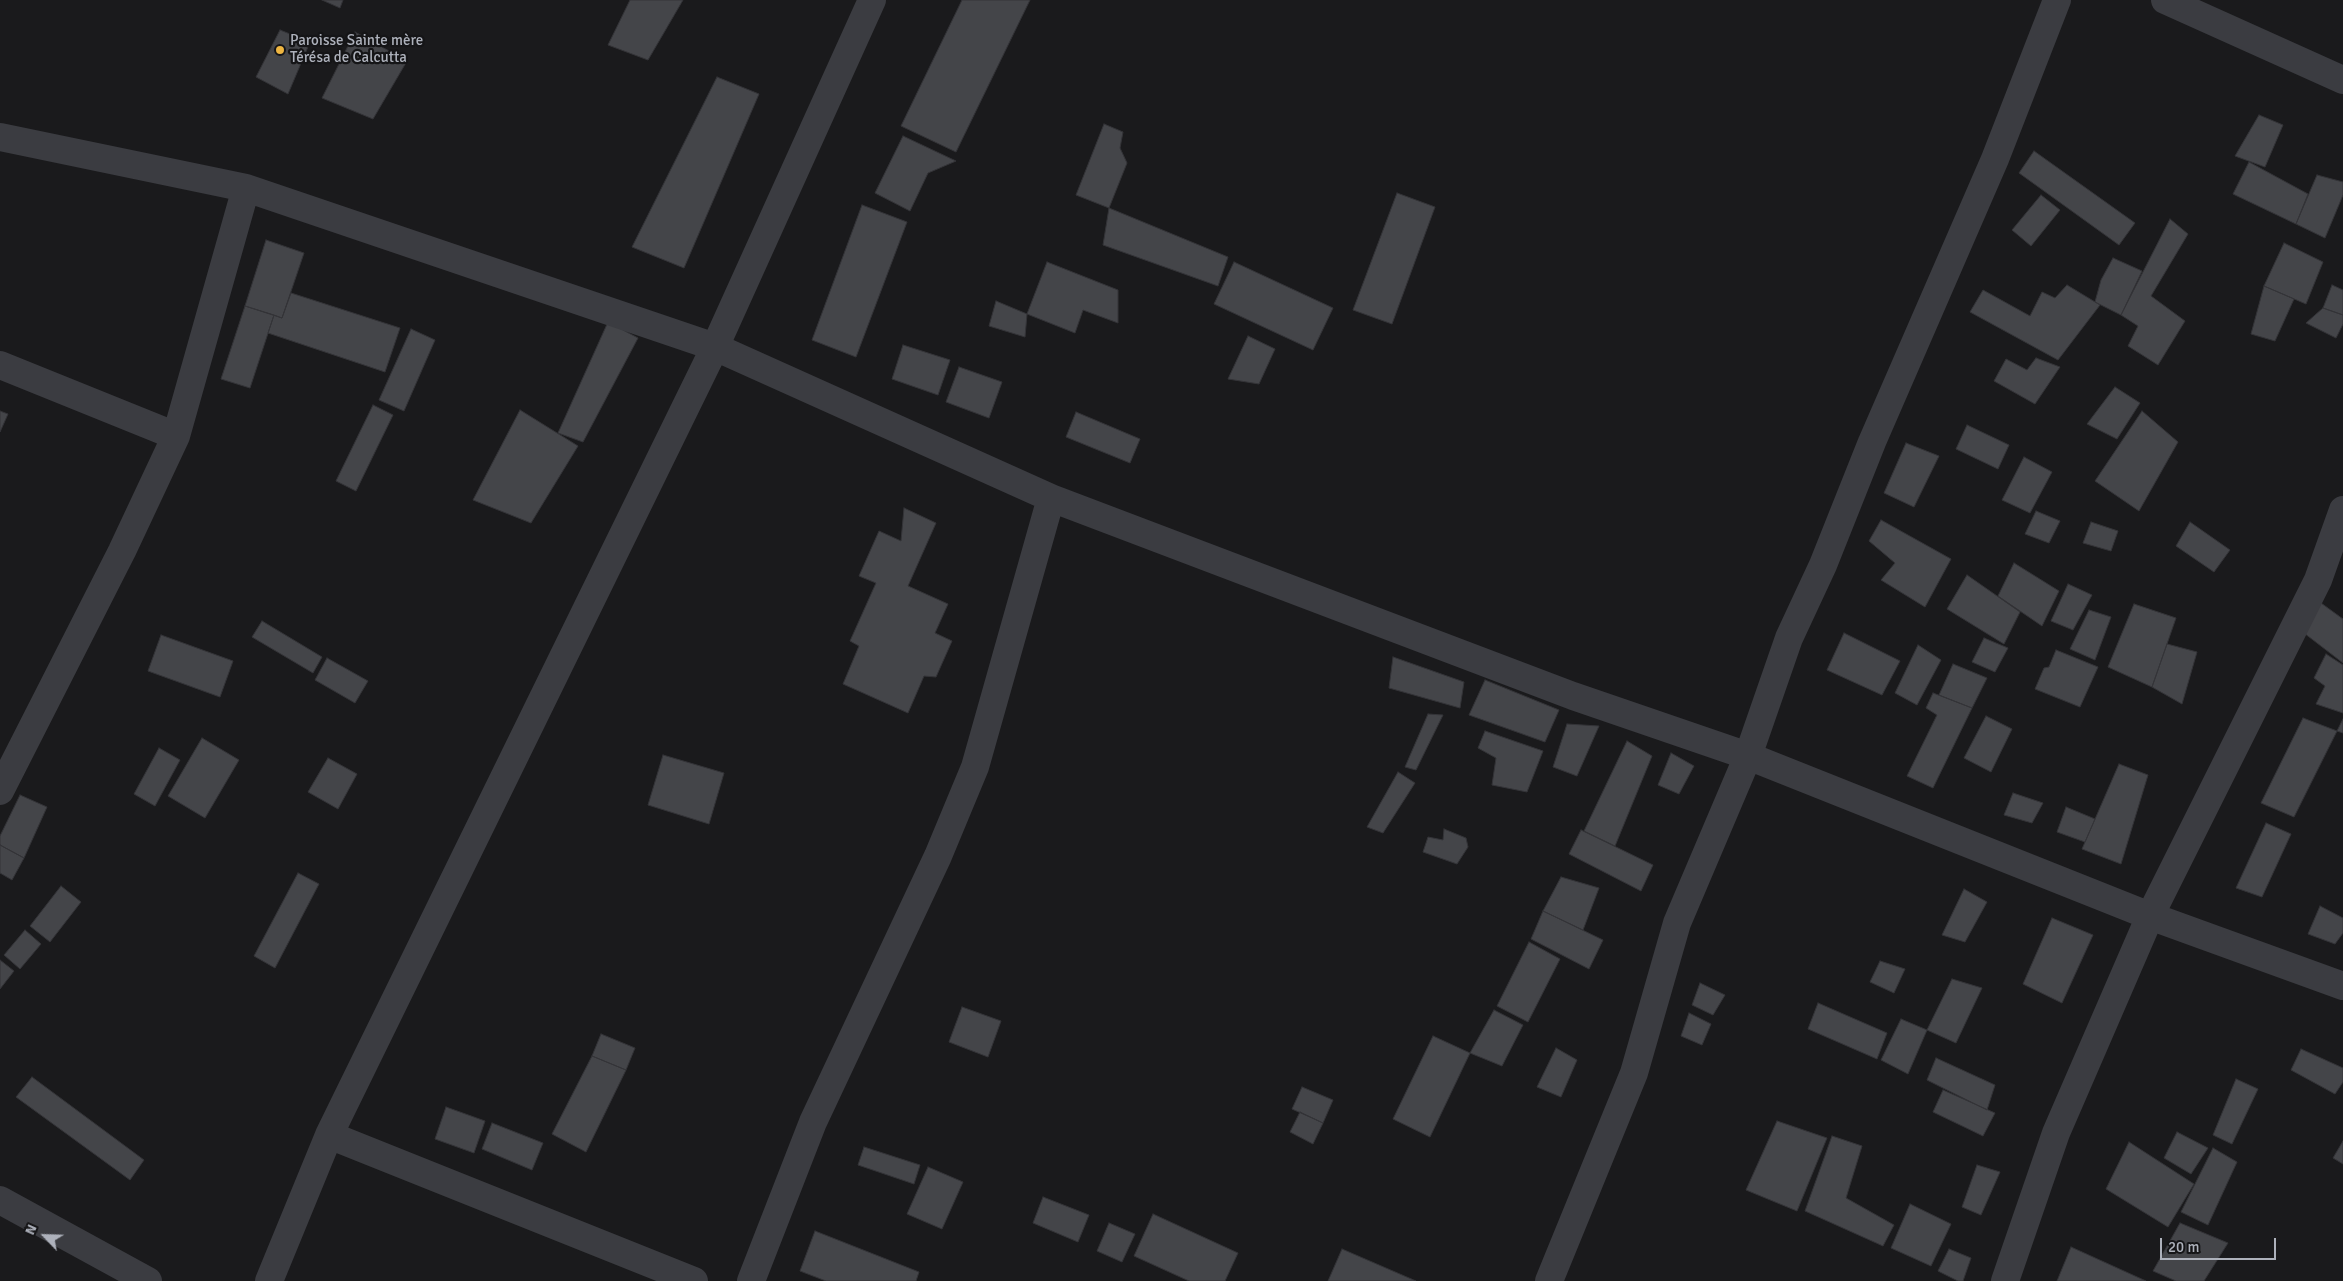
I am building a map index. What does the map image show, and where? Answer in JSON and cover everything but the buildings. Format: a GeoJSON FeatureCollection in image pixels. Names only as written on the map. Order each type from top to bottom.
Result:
{"type":"FeatureCollection","features":[{"type":"Feature","properties":{"kind":"street"},"geometry":{"type":"LineString","coordinates":[[269,1281],[328,1135],[716,347],[872,0]]}},
{"type":"Feature","properties":{"kind":"street"},"geometry":{"type":"LineString","coordinates":[[1550,1281],[1634,1073],[1677,923],[1748,756],[1789,638],[1823,565],[1872,442],[1995,160],[2057,0]]}},
{"type":"Feature","properties":{"kind":"street"},"geometry":{"type":"LineString","coordinates":[[2165,0],[2343,80]]}},
{"type":"Feature","properties":{"kind":"street"},"geometry":{"type":"LineString","coordinates":[[0,138],[246,188],[716,347],[1052,498],[1573,696],[1748,756],[2150,916],[2343,986]]}},
{"type":"Feature","properties":{"kind":"street"},"geometry":{"type":"LineString","coordinates":[[0,790],[122,551],[176,436],[246,188]]}},
{"type":"Feature","properties":{"kind":"street"},"geometry":{"type":"LineString","coordinates":[[0,365],[176,436]]}},
{"type":"Feature","properties":{"kind":"street"},"geometry":{"type":"LineString","coordinates":[[751,1281],[813,1122],[938,856],[975,766],[1052,498]]}},
{"type":"Feature","properties":{"kind":"street"},"geometry":{"type":"LineString","coordinates":[[2004,1281],[2056,1133],[2150,916],[2318,580],[2343,510]]}},
{"type":"Feature","properties":{"kind":"street"},"geometry":{"type":"LineString","coordinates":[[328,1135],[694,1281]]}},
{"type":"Feature","properties":{"kind":"street"},"geometry":{"type":"LineString","coordinates":[[0,1200],[148,1281]]}},
{"type":"Feature","properties":{"kind":"place","name":"Paroisse Sainte mère Térésa de Calcutta"},"geometry":{"type":"Point","coordinates":[280,50]}}]}
